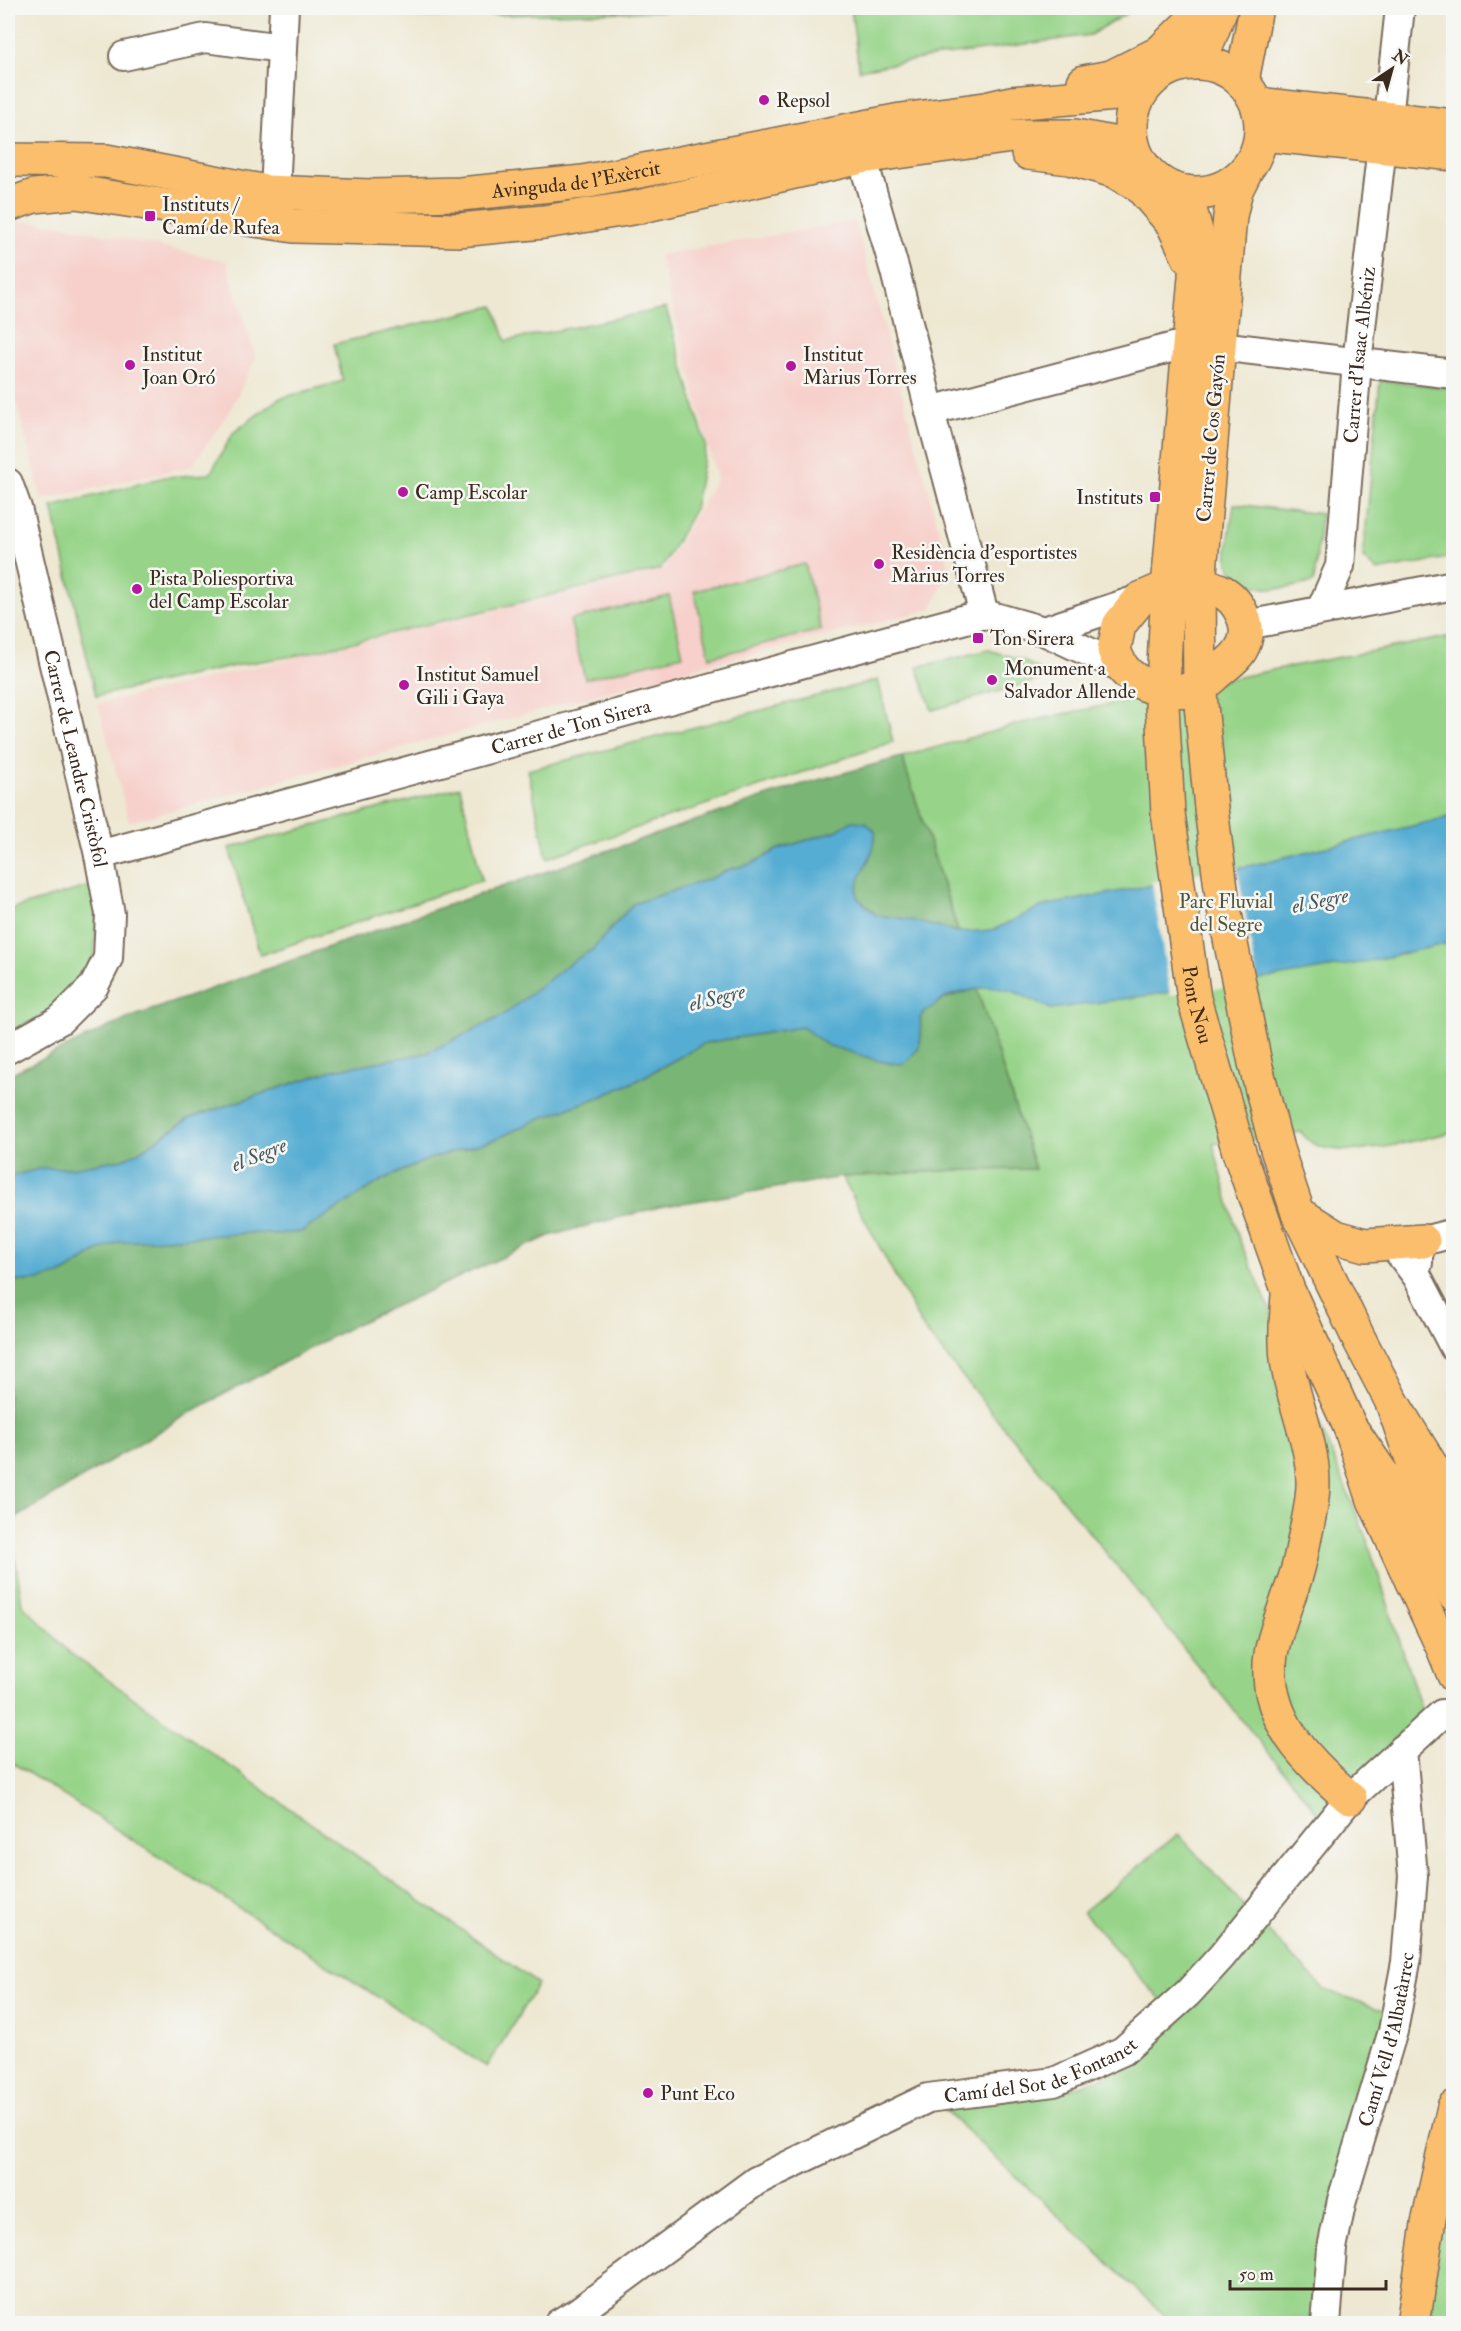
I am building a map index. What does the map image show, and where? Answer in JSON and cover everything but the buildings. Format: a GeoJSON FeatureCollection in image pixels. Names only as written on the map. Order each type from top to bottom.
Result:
{"type":"FeatureCollection","features":[{"type":"Feature","properties":{"kind":"main road"},"geometry":{"type":"LineString","coordinates":[[1011,103],[1037,90],[1111,77],[1131,68],[1159,53],[1205,8]]}},
{"type":"Feature","properties":{"kind":"main road"},"geometry":{"type":"LineString","coordinates":[[1200,62],[1221,8]]}},
{"type":"Feature","properties":{"kind":"main road"},"geometry":{"type":"LineString","coordinates":[[1256,8],[1254,106],[1256,154],[1245,172],[1227,186],[1206,193],[1185,192],[1162,184],[1144,168],[1133,147],[1131,119],[1140,92],[1156,75],[1177,65],[1200,62],[1222,68],[1254,106],[1385,132],[1454,154]]}},
{"type":"Feature","properties":{"kind":"main road","name":"Avinguda de l'Exèrcit"},"geometry":{"type":"LineString","coordinates":[[8,160],[106,161],[275,192],[371,196],[460,194],[555,187],[901,120],[985,109],[1011,103],[1140,92]]}},
{"type":"Feature","properties":{"kind":"main road"},"geometry":{"type":"LineString","coordinates":[[1385,132],[1454,126]]}},
{"type":"Feature","properties":{"kind":"main road","name":"Avinguda de l'Exèrcit"},"geometry":{"type":"LineString","coordinates":[[8,205],[34,196],[76,192],[294,226],[459,230],[544,222],[633,208],[862,157],[1012,136],[1075,136],[1133,147]]}},
{"type":"Feature","properties":{"kind":"main road"},"geometry":{"type":"LineString","coordinates":[[958,145],[1069,158],[1114,171],[1145,191],[1173,225],[1187,252],[1195,277]]}},
{"type":"Feature","properties":{"kind":"main road","name":"Carrer de Cos Gayón"},"geometry":{"type":"LineString","coordinates":[[1163,697],[1169,590],[1204,344],[1236,190],[1245,172]]}},
{"type":"Feature","properties":{"kind":"main road","name":"Carrer de Cos Gayón"},"geometry":{"type":"LineString","coordinates":[[1185,192],[1196,231],[1195,277],[1204,344]]}},
{"type":"Feature","properties":{"kind":"main road"},"geometry":{"type":"LineString","coordinates":[[1201,697],[1184,691],[1163,697],[1123,668],[1114,650],[1119,626],[1169,590],[1221,590],[1238,605],[1247,625],[1245,643],[1201,697],[1222,904],[1255,1063],[1277,1149],[1298,1213],[1392,1402],[1454,1503]]}},
{"type":"Feature","properties":{"kind":"main road","name":"Carrer de Cos Gayón"},"geometry":{"type":"LineString","coordinates":[[1169,590],[1201,697]]}},
{"type":"Feature","properties":{"kind":"main road","name":"Pont Nou"},"geometry":{"type":"LineString","coordinates":[[1163,697],[1168,813],[1194,999],[1240,1155],[1288,1290],[1350,1427]]}},
{"type":"Feature","properties":{"kind":"main road"},"geometry":{"type":"LineString","coordinates":[[1298,1213],[1336,1237],[1365,1245],[1423,1239]]}},
{"type":"Feature","properties":{"kind":"main road"},"geometry":{"type":"LineString","coordinates":[[1288,1290],[1285,1340],[1289,1372],[1310,1456],[1313,1481],[1312,1506],[1298,1571],[1271,1655],[1270,1681],[1275,1707],[1287,1732],[1304,1754],[1350,1798]]}},
{"type":"Feature","properties":{"kind":"main road"},"geometry":{"type":"LineString","coordinates":[[1392,1402],[1419,1479],[1454,1538]]}},
{"type":"Feature","properties":{"kind":"main road"},"geometry":{"type":"LineString","coordinates":[[1350,1427],[1396,1494],[1454,1594]]}},
{"type":"Feature","properties":{"kind":"main road"},"geometry":{"type":"LineString","coordinates":[[1350,1427],[1374,1500],[1454,1675]]}},
{"type":"Feature","properties":{"kind":"main road"},"geometry":{"type":"LineString","coordinates":[[1413,2324],[1429,2218],[1454,2107]]}},
{"type":"Feature","properties":{"kind":"street"},"geometry":{"type":"LineString","coordinates":[[275,192],[284,8]]}},
{"type":"Feature","properties":{"kind":"street","name":"Carrer d'Isaac Albéniz"},"geometry":{"type":"LineString","coordinates":[[1321,610],[1340,566],[1357,363],[1400,8]]}},
{"type":"Feature","properties":{"kind":"street"},"geometry":{"type":"LineString","coordinates":[[124,56],[205,38],[282,48]]}},
{"type":"Feature","properties":{"kind":"street"},"geometry":{"type":"LineString","coordinates":[[862,157],[984,614],[1044,631],[1123,668]]}},
{"type":"Feature","properties":{"kind":"street"},"geometry":{"type":"LineString","coordinates":[[930,411],[1204,344],[1454,374]]}},
{"type":"Feature","properties":{"kind":"street","name":"Carrer de Leandre Cristòfol"},"geometry":{"type":"LineString","coordinates":[[8,483],[17,508],[99,855],[110,914],[108,958],[94,986],[60,1020],[8,1048]]}},
{"type":"Feature","properties":{"kind":"street"},"geometry":{"type":"LineString","coordinates":[[1340,566],[1371,600]]}},
{"type":"Feature","properties":{"kind":"street"},"geometry":{"type":"LineString","coordinates":[[1247,625],[1454,585]]}},
{"type":"Feature","properties":{"kind":"street"},"geometry":{"type":"LineString","coordinates":[[1044,631],[1169,590]]}},
{"type":"Feature","properties":{"kind":"street","name":"Carrer de Ton Sirera"},"geometry":{"type":"LineString","coordinates":[[99,855],[984,614]]}},
{"type":"Feature","properties":{"kind":"street"},"geometry":{"type":"LineString","coordinates":[[1423,1239],[1418,1255],[1418,1276],[1454,1347]]}},
{"type":"Feature","properties":{"kind":"street","name":"Camí del Sot de Fontanet"},"geometry":{"type":"LineString","coordinates":[[558,2324],[578,2312],[756,2181],[917,2103],[928,2098],[1054,2082],[1123,2051],[1188,1993],[1222,1956],[1350,1798],[1442,1714]]}},
{"type":"Feature","properties":{"kind":"street","name":"Camí Vell d'Albatàrrec"},"geometry":{"type":"LineString","coordinates":[[1326,2324],[1332,2248],[1342,2200],[1393,2031],[1406,1962],[1413,1876],[1402,1750]]}},
{"type":"Feature","properties":{"kind":"shaded area","name":"Institut Joan Oró"},"geometry":{"type":"Polygon","coordinates":[[[11,221],[57,224],[226,261],[256,358],[229,412],[192,466],[42,500],[8,372],[8,259],[18,257],[11,221]]]}},
{"type":"Feature","properties":{"kind":"shaded area"},"geometry":{"type":"Polygon","coordinates":[[[855,221],[950,570],[931,609],[699,667],[129,822],[98,704],[663,571],[717,478],[659,255],[855,221]]]}},
{"type":"Feature","properties":{"kind":"green space"},"geometry":{"type":"Polygon","coordinates":[[[352,8],[790,8],[417,17],[352,8]]]}},
{"type":"Feature","properties":{"kind":"green space"},"geometry":{"type":"Polygon","coordinates":[[[851,8],[1136,8],[1090,35],[932,57],[859,70],[851,8]]]}},
{"type":"Feature","properties":{"kind":"green space","name":"Camp Escolar"},"geometry":{"type":"Polygon","coordinates":[[[494,306],[506,341],[666,308],[706,445],[694,510],[661,569],[299,655],[244,664],[96,696],[52,507],[165,477],[210,474],[233,433],[278,399],[343,381],[334,344],[494,306]]]}},
{"type":"Feature","properties":{"kind":"green space"},"geometry":{"type":"Polygon","coordinates":[[[1380,381],[1453,388],[1453,557],[1377,571],[1363,558],[1380,381]]]}},
{"type":"Feature","properties":{"kind":"green space"},"geometry":{"type":"Polygon","coordinates":[[[1234,504],[1321,514],[1314,582],[1294,587],[1265,588],[1247,582],[1234,573],[1228,561],[1228,540],[1234,504]]]}},
{"type":"Feature","properties":{"kind":"green space"},"geometry":{"type":"Polygon","coordinates":[[[805,564],[821,630],[710,657],[694,591],[805,564]]]}},
{"type":"Feature","properties":{"kind":"green space"},"geometry":{"type":"Polygon","coordinates":[[[669,596],[683,655],[585,679],[570,620],[669,596]]]}},
{"type":"Feature","properties":{"kind":"green space","name":"Parc Fluvial del Segre"},"geometry":{"type":"Polygon","coordinates":[[[1453,636],[1453,1132],[1386,1147],[1351,1150],[1316,1145],[1301,1132],[1213,1144],[1239,1239],[1302,1382],[1368,1542],[1422,1711],[1320,1816],[923,1328],[842,1177],[958,1170],[1035,1169],[902,757],[1026,722],[1277,669],[1453,636]]]}},
{"type":"Feature","properties":{"kind":"green space"},"geometry":{"type":"Polygon","coordinates":[[[989,650],[1025,661],[1050,677],[932,710],[917,667],[989,650]]]}},
{"type":"Feature","properties":{"kind":"green space"},"geometry":{"type":"Polygon","coordinates":[[[878,680],[893,742],[547,858],[528,770],[878,680]]]}},
{"type":"Feature","properties":{"kind":"green space"},"geometry":{"type":"Polygon","coordinates":[[[902,757],[958,932],[906,919],[876,915],[856,896],[859,880],[873,849],[875,831],[836,831],[779,849],[751,864],[730,869],[712,878],[633,904],[592,950],[573,961],[502,1016],[427,1053],[333,1070],[190,1118],[135,1154],[123,1159],[70,1168],[43,1168],[8,1177],[8,1075],[126,1019],[416,916],[800,785],[902,757]]]}},
{"type":"Feature","properties":{"kind":"green space"},"geometry":{"type":"Polygon","coordinates":[[[460,787],[482,880],[260,955],[229,848],[460,787]]]}},
{"type":"Feature","properties":{"kind":"green space"},"geometry":{"type":"Polygon","coordinates":[[[90,886],[97,909],[94,956],[77,992],[53,1010],[8,1034],[8,910],[90,886]]]}},
{"type":"Feature","properties":{"kind":"green space"},"geometry":{"type":"Polygon","coordinates":[[[977,989],[1035,1169],[958,1170],[842,1177],[659,1207],[549,1236],[352,1326],[189,1413],[8,1523],[8,1282],[38,1280],[62,1274],[96,1252],[119,1242],[249,1233],[301,1232],[382,1180],[429,1159],[496,1139],[541,1118],[602,1096],[636,1081],[705,1043],[802,1027],[828,1045],[892,1064],[918,1049],[921,1038],[920,1021],[928,1009],[944,999],[977,989]]]}},
{"type":"Feature","properties":{"kind":"green space"},"geometry":{"type":"Polygon","coordinates":[[[10,1522],[22,1604],[70,1653],[538,1984],[487,2067],[8,1760],[8,1523],[10,1522]]]}},
{"type":"Feature","properties":{"kind":"green space"},"geometry":{"type":"Polygon","coordinates":[[[1178,1834],[1248,1910],[1165,2005],[1083,1912],[1178,1834]]]}},
{"type":"Feature","properties":{"kind":"green space"},"geometry":{"type":"Polygon","coordinates":[[[1258,1921],[1325,1990],[1390,2012],[1318,2323],[1173,2323],[939,2105],[1036,2097],[1080,2086],[1109,2074],[1140,2051],[1258,1921]]]}},
{"type":"Feature","properties":{"kind":"green space"},"geometry":{"type":"Polygon","coordinates":[[[1453,2146],[1453,2323],[1423,2324],[1453,2146]]]}},
{"type":"Feature","properties":{"kind":"water","name":"el Segre"},"geometry":{"type":"Polygon","coordinates":[[[1453,816],[1453,942],[1371,961],[1251,981],[1051,1009],[1015,992],[986,987],[948,996],[923,1013],[920,1018],[921,1037],[918,1049],[905,1063],[898,1064],[879,1061],[827,1045],[802,1027],[705,1043],[636,1081],[602,1096],[541,1118],[496,1139],[429,1159],[382,1180],[301,1232],[249,1233],[119,1242],[96,1252],[62,1274],[38,1280],[8,1282],[8,1177],[43,1168],[70,1168],[123,1159],[135,1154],[190,1118],[333,1070],[427,1053],[502,1016],[573,961],[592,950],[633,904],[712,878],[730,869],[752,864],[779,849],[836,831],[852,821],[865,822],[875,831],[873,849],[859,880],[857,897],[876,915],[906,919],[956,932],[995,929],[1043,906],[1232,870],[1453,816]]]}},
{"type":"Feature","properties":{"kind":"pier"},"geometry":{"type":"Polygon","coordinates":[[[1237,866],[1258,983],[1170,995],[1152,882],[1237,866]]]}},
{"type":"Feature","properties":{"kind":"place","name":"Repsol"},"geometry":{"type":"Point","coordinates":[764,100]}},
{"type":"Feature","properties":{"kind":"place","name":"Instituts / Camí de Rufea"},"geometry":{"type":"Point","coordinates":[150,216]}},
{"type":"Feature","properties":{"kind":"place","name":"Institut Joan Oró"},"geometry":{"type":"Point","coordinates":[130,365]}},
{"type":"Feature","properties":{"kind":"place","name":"Institut Màrius Torres"},"geometry":{"type":"Point","coordinates":[791,366]}},
{"type":"Feature","properties":{"kind":"place","name":"Camp Escolar"},"geometry":{"type":"Point","coordinates":[403,492]}},
{"type":"Feature","properties":{"kind":"place","name":"Instituts"},"geometry":{"type":"Point","coordinates":[1155,497]}},
{"type":"Feature","properties":{"kind":"place","name":"Residència d'esportistes Màrius Torres"},"geometry":{"type":"Point","coordinates":[879,564]}},
{"type":"Feature","properties":{"kind":"place","name":"Pista Poliesportiva del Camp Escolar"},"geometry":{"type":"Point","coordinates":[137,589]}},
{"type":"Feature","properties":{"kind":"place","name":"Ton Sirera"},"geometry":{"type":"Point","coordinates":[978,638]}},
{"type":"Feature","properties":{"kind":"place","name":"Monument a Salvador Allende"},"geometry":{"type":"Point","coordinates":[992,680]}},
{"type":"Feature","properties":{"kind":"place","name":"Institut Samuel Gili i Gaya"},"geometry":{"type":"Point","coordinates":[404,685]}},
{"type":"Feature","properties":{"kind":"place","name":"Punt Eco"},"geometry":{"type":"Point","coordinates":[648,2093]}}]}
